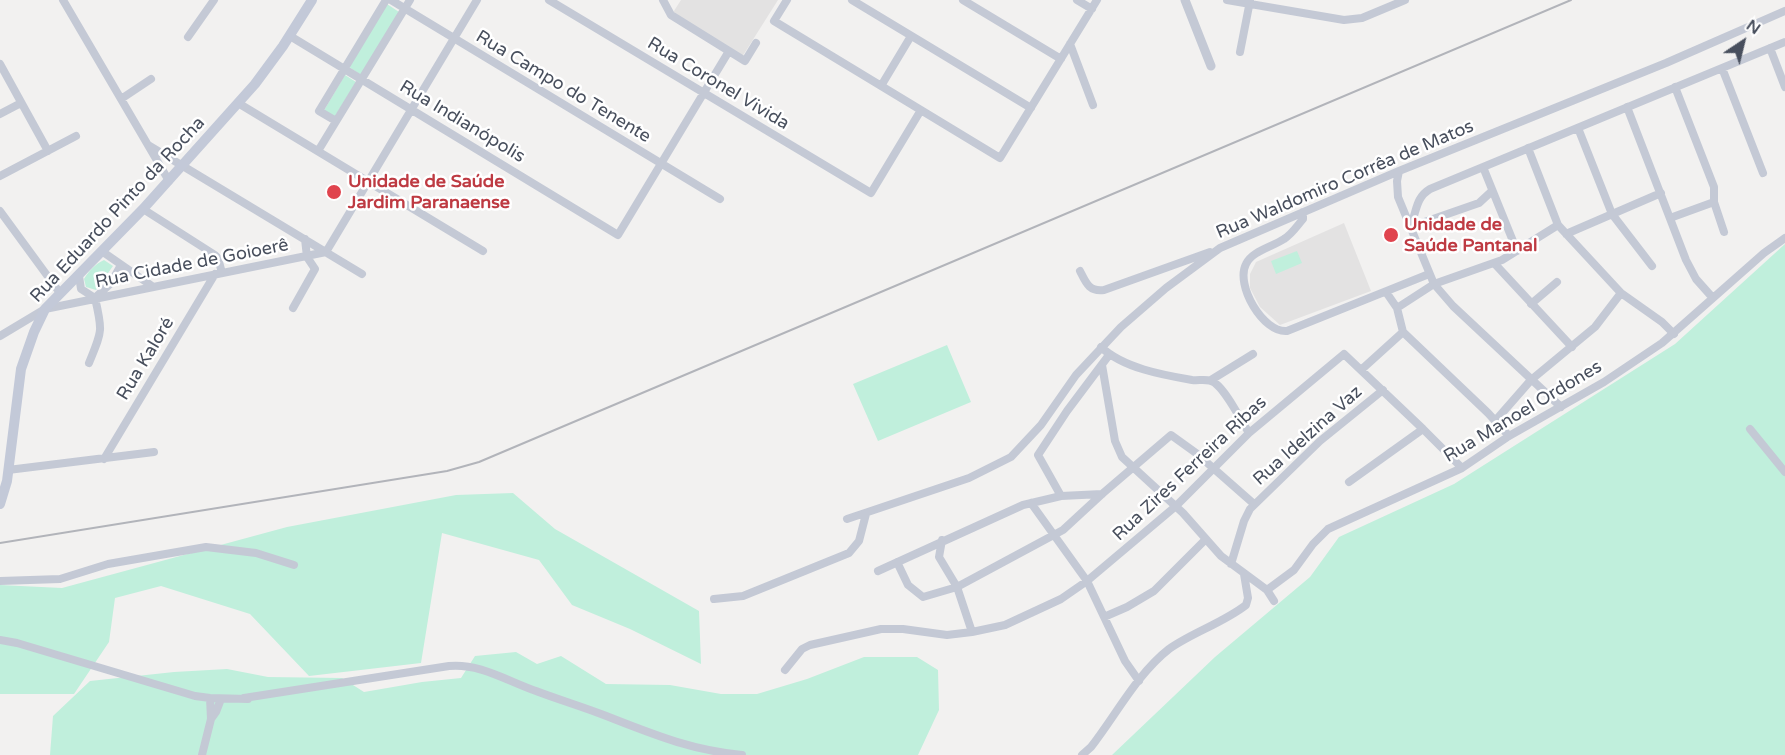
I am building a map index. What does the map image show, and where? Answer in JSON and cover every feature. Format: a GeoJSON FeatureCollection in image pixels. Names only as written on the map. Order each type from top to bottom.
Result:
{"type":"FeatureCollection","features":[{"type":"Feature","properties":{"kind":"main road","name":"Rua Eduardo Pinto da Rocha"},"geometry":{"type":"LineString","coordinates":[[0,504],[5,490],[21,369],[45,309],[103,252],[238,103],[270,65],[290,36],[306,3]]}},
{"type":"Feature","properties":{"kind":"street"},"geometry":{"type":"LineString","coordinates":[[63,0],[169,181]]}},
{"type":"Feature","properties":{"kind":"street"},"geometry":{"type":"LineString","coordinates":[[188,37],[214,0]]}},
{"type":"Feature","properties":{"kind":"street"},"geometry":{"type":"LineString","coordinates":[[336,122],[319,111],[386,0]]}},
{"type":"Feature","properties":{"kind":"street","name":"Rua Campo do Tenente"},"geometry":{"type":"LineString","coordinates":[[391,0],[720,199]]}},
{"type":"Feature","properties":{"kind":"street"},"geometry":{"type":"LineString","coordinates":[[318,151],[410,0]]}},
{"type":"Feature","properties":{"kind":"street"},"geometry":{"type":"LineString","coordinates":[[326,252],[477,0]]}},
{"type":"Feature","properties":{"kind":"street","name":"Rua Coronel Vivida"},"geometry":{"type":"LineString","coordinates":[[549,0],[871,193],[921,110]]}},
{"type":"Feature","properties":{"kind":"street"},"geometry":{"type":"LineString","coordinates":[[663,0],[671,15],[745,61],[756,43]]}},
{"type":"Feature","properties":{"kind":"street"},"geometry":{"type":"LineString","coordinates":[[787,0],[774,21],[1000,158],[1097,0]]}},
{"type":"Feature","properties":{"kind":"street"},"geometry":{"type":"LineString","coordinates":[[853,0],[1031,108]]}},
{"type":"Feature","properties":{"kind":"street"},"geometry":{"type":"LineString","coordinates":[[963,0],[1061,59]]}},
{"type":"Feature","properties":{"kind":"street"},"geometry":{"type":"LineString","coordinates":[[1077,0],[1092,9]]}},
{"type":"Feature","properties":{"kind":"street"},"geometry":{"type":"LineString","coordinates":[[1185,0],[1211,66]]}},
{"type":"Feature","properties":{"kind":"street"},"geometry":{"type":"LineString","coordinates":[[1227,0],[1344,20],[1362,18],[1405,0]]}},
{"type":"Feature","properties":{"kind":"street"},"geometry":{"type":"LineString","coordinates":[[1240,52],[1249,2]]}},
{"type":"Feature","properties":{"kind":"street","name":"Rua Waldomiro Corrêa de Matos"},"geometry":{"type":"LineString","coordinates":[[847,519],[969,478],[1011,457],[1041,425],[1076,375],[1101,347],[1152,299],[1220,248],[1399,171],[1666,63],[1785,11]]}},
{"type":"Feature","properties":{"kind":"street","name":"Rua Indianópolis"},"geometry":{"type":"LineString","coordinates":[[290,36],[618,235],[661,164]]}},
{"type":"Feature","properties":{"kind":"street"},"geometry":{"type":"LineString","coordinates":[[881,86],[911,36]]}},
{"type":"Feature","properties":{"kind":"street"},"geometry":{"type":"LineString","coordinates":[[1410,227],[1418,200],[1424,193],[1785,42]]}},
{"type":"Feature","properties":{"kind":"street"},"geometry":{"type":"LineString","coordinates":[[1070,44],[1093,105]]}},
{"type":"Feature","properties":{"kind":"street"},"geometry":{"type":"LineString","coordinates":[[1770,48],[1785,87]]}},
{"type":"Feature","properties":{"kind":"street"},"geometry":{"type":"LineString","coordinates":[[661,164],[729,51]]}},
{"type":"Feature","properties":{"kind":"street"},"geometry":{"type":"LineString","coordinates":[[0,64],[48,151]]}},
{"type":"Feature","properties":{"kind":"street"},"geometry":{"type":"LineString","coordinates":[[1722,68],[1763,173]]}},
{"type":"Feature","properties":{"kind":"street"},"geometry":{"type":"LineString","coordinates":[[121,99],[151,79]]}},
{"type":"Feature","properties":{"kind":"street"},"geometry":{"type":"LineString","coordinates":[[1675,87],[1711,180],[1714,202],[1724,232]]}},
{"type":"Feature","properties":{"kind":"street"},"geometry":{"type":"LineString","coordinates":[[0,114],[21,103]]}},
{"type":"Feature","properties":{"kind":"street"},"geometry":{"type":"LineString","coordinates":[[238,103],[483,251]]}},
{"type":"Feature","properties":{"kind":"street"},"geometry":{"type":"LineString","coordinates":[[1628,107],[1690,268],[1712,297]]}},
{"type":"Feature","properties":{"kind":"street"},"geometry":{"type":"LineString","coordinates":[[1578,128],[1611,214],[1652,266]]}},
{"type":"Feature","properties":{"kind":"street"},"geometry":{"type":"LineString","coordinates":[[0,176],[76,136]]}},
{"type":"Feature","properties":{"kind":"street"},"geometry":{"type":"LineString","coordinates":[[148,145],[362,274]]}},
{"type":"Feature","properties":{"kind":"street"},"geometry":{"type":"LineString","coordinates":[[1528,148],[1558,225],[1621,293],[1662,322],[1674,334]]}},
{"type":"Feature","properties":{"kind":"street"},"geometry":{"type":"LineString","coordinates":[[1483,167],[1517,251]]}},
{"type":"Feature","properties":{"kind":"street"},"geometry":{"type":"LineString","coordinates":[[1399,171],[1398,196],[1434,284],[1453,306],[1561,407]]}},
{"type":"Feature","properties":{"kind":"street"},"geometry":{"type":"LineString","coordinates":[[1410,227],[1484,201],[1492,191]]}},
{"type":"Feature","properties":{"kind":"street"},"geometry":{"type":"LineString","coordinates":[[1566,234],[1661,193]]}},
{"type":"Feature","properties":{"kind":"street"},"geometry":{"type":"LineString","coordinates":[[1670,218],[1714,202]]}},
{"type":"Feature","properties":{"kind":"street"},"geometry":{"type":"LineString","coordinates":[[143,209],[215,255],[218,258],[218,274]]}},
{"type":"Feature","properties":{"kind":"street"},"geometry":{"type":"LineString","coordinates":[[0,211],[60,293]]}},
{"type":"Feature","properties":{"kind":"street"},"geometry":{"type":"LineString","coordinates":[[1303,212],[1303,219],[1290,234],[1255,254],[1245,265],[1243,273],[1245,290],[1265,321],[1276,330],[1287,331],[1429,274]]}},
{"type":"Feature","properties":{"kind":"street"},"geometry":{"type":"LineString","coordinates":[[1397,308],[1434,284],[1494,263],[1558,225]]}},
{"type":"Feature","properties":{"kind":"street","name":"Rua Manoel Ordones"},"geometry":{"type":"LineString","coordinates":[[1267,590],[1294,570],[1313,544],[1328,530],[1462,468],[1509,436],[1604,382],[1674,334],[1712,297],[1785,238]]}},
{"type":"Feature","properties":{"kind":"street"},"geometry":{"type":"LineString","coordinates":[[293,308],[314,273],[313,265],[307,257],[305,239]]}},
{"type":"Feature","properties":{"kind":"street"},"geometry":{"type":"LineString","coordinates":[[1080,272],[1090,288],[1104,290],[1220,248]]}},
{"type":"Feature","properties":{"kind":"street"},"geometry":{"type":"LineString","coordinates":[[103,252],[152,286]]}},
{"type":"Feature","properties":{"kind":"street","name":"Rua Cidade de Goioerê"},"geometry":{"type":"LineString","coordinates":[[0,336],[45,309],[326,252]]}},
{"type":"Feature","properties":{"kind":"street"},"geometry":{"type":"LineString","coordinates":[[1494,263],[1572,347]]}},
{"type":"Feature","properties":{"kind":"street"},"geometry":{"type":"LineString","coordinates":[[95,298],[111,283],[120,265]]}},
{"type":"Feature","properties":{"kind":"street","name":"Rua Kaloré"},"geometry":{"type":"LineString","coordinates":[[104,459],[218,274]]}},
{"type":"Feature","properties":{"kind":"street"},"geometry":{"type":"LineString","coordinates":[[79,276],[81,289],[95,298],[101,331],[89,363]]}},
{"type":"Feature","properties":{"kind":"street"},"geometry":{"type":"LineString","coordinates":[[1532,304],[1557,282]]}},
{"type":"Feature","properties":{"kind":"street"},"geometry":{"type":"LineString","coordinates":[[1386,292],[1397,308],[1403,332],[1496,420],[1509,436]]}},
{"type":"Feature","properties":{"kind":"street"},"geometry":{"type":"LineString","coordinates":[[1496,420],[1531,380],[1595,327],[1621,293]]}},
{"type":"Feature","properties":{"kind":"street"},"geometry":{"type":"LineString","coordinates":[[1403,332],[1362,370],[1462,468]]}},
{"type":"Feature","properties":{"kind":"street"},"geometry":{"type":"LineString","coordinates":[[1101,347],[1109,355],[1131,365],[1192,380],[1211,380],[1253,354]]}},
{"type":"Feature","properties":{"kind":"street","name":"Rua Zires Ferreira Ribas"},"geometry":{"type":"LineString","coordinates":[[785,670],[802,649],[872,630],[903,629],[947,634],[972,632],[1005,625],[1061,599],[1087,581],[1176,506],[1249,433],[1344,354],[1362,370]]}},
{"type":"Feature","properties":{"kind":"street"},"geometry":{"type":"LineString","coordinates":[[1061,496],[1038,455],[1067,411],[1109,355]]}},
{"type":"Feature","properties":{"kind":"street"},"geometry":{"type":"LineString","coordinates":[[1102,366],[1117,447],[1122,456],[1176,506],[1205,540],[1231,564],[1267,590],[1274,601]]}},
{"type":"Feature","properties":{"kind":"street"},"geometry":{"type":"LineString","coordinates":[[1211,380],[1221,389],[1249,433]]}},
{"type":"Feature","properties":{"kind":"street","name":"Rua Idelzina Vaz"},"geometry":{"type":"LineString","coordinates":[[1254,504],[1320,441],[1383,390]]}},
{"type":"Feature","properties":{"kind":"street"},"geometry":{"type":"LineString","coordinates":[[1349,482],[1424,429]]}},
{"type":"Feature","properties":{"kind":"street"},"geometry":{"type":"LineString","coordinates":[[1750,429],[1785,472]]}},
{"type":"Feature","properties":{"kind":"street"},"geometry":{"type":"LineString","coordinates":[[897,562],[908,585],[923,597],[957,587],[1069,526],[1102,494],[1171,435],[1214,468],[1254,504],[1244,521],[1231,564]]}},
{"type":"Feature","properties":{"kind":"street"},"geometry":{"type":"LineString","coordinates":[[8,470],[154,452]]}},
{"type":"Feature","properties":{"kind":"street"},"geometry":{"type":"LineString","coordinates":[[878,571],[942,540],[1031,503],[1061,496],[1102,494]]}},
{"type":"Feature","properties":{"kind":"street"},"geometry":{"type":"LineString","coordinates":[[1031,503],[1087,581],[1125,661],[1139,681]]}},
{"type":"Feature","properties":{"kind":"street"},"geometry":{"type":"LineString","coordinates":[[714,599],[743,596],[849,553],[859,541],[866,514]]}},
{"type":"Feature","properties":{"kind":"street"},"geometry":{"type":"LineString","coordinates":[[942,540],[939,557],[957,587],[972,632]]}},
{"type":"Feature","properties":{"kind":"street"},"geometry":{"type":"LineString","coordinates":[[1104,617],[1128,607],[1154,591],[1205,540]]}},
{"type":"Feature","properties":{"kind":"street"},"geometry":{"type":"LineString","coordinates":[[0,581],[60,579],[108,564],[206,547],[256,553],[294,565]]}},
{"type":"Feature","properties":{"kind":"street"},"geometry":{"type":"LineString","coordinates":[[1082,755],[1091,747],[1158,659],[1177,644],[1246,605],[1248,598],[1244,574]]}},
{"type":"Feature","properties":{"kind":"street"},"geometry":{"type":"LineString","coordinates":[[1,640],[15,646],[23,646],[179,690],[192,690],[206,697],[221,699],[268,695],[448,666],[473,667],[484,675],[502,678],[664,739],[697,748],[742,755]]}},
{"type":"Feature","properties":{"kind":"street"},"geometry":{"type":"LineString","coordinates":[[206,697],[211,719]]}},
{"type":"Feature","properties":{"kind":"street"},"geometry":{"type":"LineString","coordinates":[[202,755],[211,719],[221,699]]}},
{"type":"Feature","properties":{"kind":"shaded area"},"geometry":{"type":"Polygon","coordinates":[[[681,0],[778,0],[742,57],[672,14],[681,0]]]}},
{"type":"Feature","properties":{"kind":"shaded area"},"geometry":{"type":"Polygon","coordinates":[[[1344,223],[1371,291],[1280,325],[1260,307],[1250,288],[1250,274],[1256,262],[1344,223]]]}},
{"type":"Feature","properties":{"kind":"green space"},"geometry":{"type":"Polygon","coordinates":[[[387,4],[399,12],[361,75],[349,67],[387,4]]]}},
{"type":"Feature","properties":{"kind":"green space"},"geometry":{"type":"Polygon","coordinates":[[[345,75],[356,82],[334,118],[323,112],[345,75]]]}},
{"type":"Feature","properties":{"kind":"green space"},"geometry":{"type":"Polygon","coordinates":[[[1785,244],[1785,755],[1112,755],[1215,657],[1310,577],[1339,537],[1454,484],[1675,344],[1785,244]]]}},
{"type":"Feature","properties":{"kind":"green space"},"geometry":{"type":"Polygon","coordinates":[[[1297,251],[1302,263],[1276,274],[1271,261],[1297,251]]]}},
{"type":"Feature","properties":{"kind":"green space"},"geometry":{"type":"Polygon","coordinates":[[[104,260],[113,266],[96,290],[86,287],[84,279],[86,276],[104,260]]]}},
{"type":"Feature","properties":{"kind":"green space"},"geometry":{"type":"Polygon","coordinates":[[[947,345],[971,402],[878,441],[853,384],[947,345]]]}},
{"type":"Feature","properties":{"kind":"green space"},"geometry":{"type":"Polygon","coordinates":[[[513,493],[555,529],[699,611],[701,664],[630,629],[572,605],[539,560],[442,533],[421,663],[309,676],[250,614],[161,586],[115,598],[109,642],[74,694],[0,694],[0,585],[62,588],[287,527],[456,495],[513,493]]]}},
{"type":"Feature","properties":{"kind":"green space"},"geometry":{"type":"Polygon","coordinates":[[[516,652],[537,664],[561,656],[606,684],[670,685],[721,694],[757,694],[807,679],[864,657],[917,657],[938,670],[939,710],[918,755],[50,755],[53,716],[90,681],[227,669],[268,677],[342,678],[364,692],[461,678],[475,656],[516,652]]]}},
{"type":"Feature","properties":{"kind":"railway"},"geometry":{"type":"LineString","coordinates":[[0,543],[447,471],[479,462],[1571,0]]}},
{"type":"Feature","properties":{"kind":"place","name":"Unidade de Saúde Jardim Paranaense"},"geometry":{"type":"Point","coordinates":[334,192]}},
{"type":"Feature","properties":{"kind":"place","name":"Unidade de Saúde Pantanal"},"geometry":{"type":"Point","coordinates":[1391,235]}}]}
